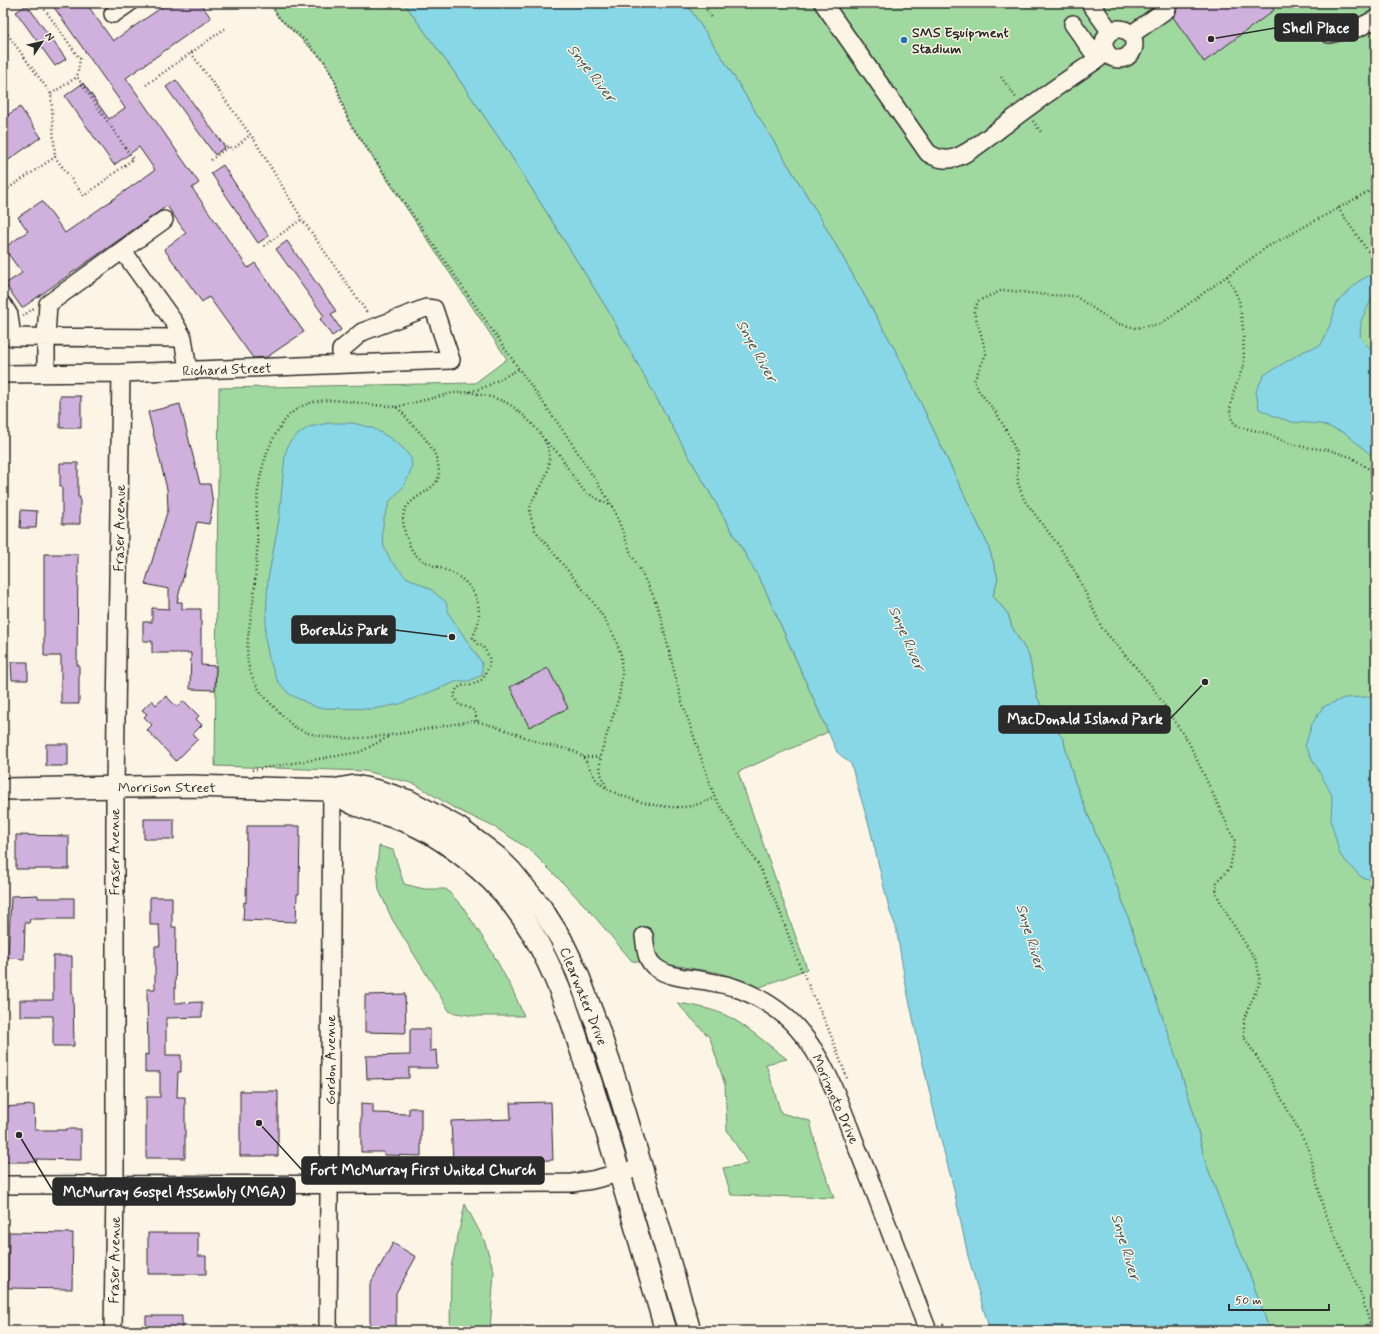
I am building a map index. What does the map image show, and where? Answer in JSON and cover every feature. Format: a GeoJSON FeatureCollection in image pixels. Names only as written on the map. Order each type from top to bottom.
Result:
{"type":"FeatureCollection","features":[{"type":"Feature","properties":{"kind":"main road","name":"Morrison Street"},"geometry":{"type":"LineString","coordinates":[[3,789],[191,786],[332,790]]}},
{"type":"Feature","properties":{"kind":"main road","name":"Clearwater Drive"},"geometry":{"type":"LineString","coordinates":[[332,790],[355,786],[378,791],[409,801],[443,818],[497,857],[511,871],[553,925],[577,972],[598,1028],[642,1167],[690,1331]]}},
{"type":"Feature","properties":{"kind":"main road","name":"Clearwater Drive"},"geometry":{"type":"LineString","coordinates":[[332,790],[353,804],[411,824],[444,842],[494,882],[533,934],[545,955],[561,992],[620,1174],[666,1331]]}},
{"type":"Feature","properties":{"kind":"street"},"geometry":{"type":"LineString","coordinates":[[113,14],[129,3]]}},
{"type":"Feature","properties":{"kind":"street"},"geometry":{"type":"LineString","coordinates":[[823,3],[928,153],[934,157],[944,159],[954,158],[972,149],[1025,109],[1102,56],[1104,41],[1110,31],[1117,28],[1122,28],[1132,34],[1135,44],[1134,49],[1127,57],[1117,59],[1102,56],[1074,24]]}},
{"type":"Feature","properties":{"kind":"street"},"geometry":{"type":"LineString","coordinates":[[1090,3],[1110,31]]}},
{"type":"Feature","properties":{"kind":"street"},"geometry":{"type":"LineString","coordinates":[[1132,34],[1167,9]]}},
{"type":"Feature","properties":{"kind":"street"},"geometry":{"type":"LineString","coordinates":[[1328,34],[1358,28],[1376,19]]}},
{"type":"Feature","properties":{"kind":"street"},"geometry":{"type":"LineString","coordinates":[[46,373],[48,304],[164,220]]}},
{"type":"Feature","properties":{"kind":"street"},"geometry":{"type":"LineString","coordinates":[[123,250],[174,322],[183,338],[188,370]]}},
{"type":"Feature","properties":{"kind":"street"},"geometry":{"type":"LineString","coordinates":[[3,305],[9,315],[12,338],[183,338]]}},
{"type":"Feature","properties":{"kind":"street","name":"Richard Street"},"geometry":{"type":"LineString","coordinates":[[3,374],[120,373],[451,360],[434,309],[426,308],[362,332],[341,350],[341,364]]}},
{"type":"Feature","properties":{"kind":"street","name":"Fraser Avenue"},"geometry":{"type":"LineString","coordinates":[[114,1331],[115,787],[120,373]]}},
{"type":"Feature","properties":{"kind":"street","name":"Gordon Avenue"},"geometry":{"type":"LineString","coordinates":[[328,1331],[332,790]]}},
{"type":"Feature","properties":{"kind":"street","name":"Morimoto Drive"},"geometry":{"type":"LineString","coordinates":[[644,936],[646,952],[653,966],[664,973],[733,987],[763,1001],[780,1012],[798,1029],[813,1049],[833,1085],[928,1331]]}},
{"type":"Feature","properties":{"kind":"street"},"geometry":{"type":"LineString","coordinates":[[3,1185],[115,1186],[572,1182],[592,1180],[620,1174],[642,1167]]}},
{"type":"Feature","properties":{"kind":"path"},"geometry":{"type":"LineString","coordinates":[[3,28],[51,94],[55,157],[84,196],[133,159],[77,77],[80,59],[40,3]]}},
{"type":"Feature","properties":{"kind":"path"},"geometry":{"type":"LineString","coordinates":[[270,3],[279,18],[307,42],[324,61],[335,81],[349,122],[519,369],[565,433],[613,507],[631,553],[653,595],[660,614],[681,699],[715,798],[759,866],[779,909],[798,962],[828,1028],[848,1080]]}},
{"type":"Feature","properties":{"kind":"path"},"geometry":{"type":"LineString","coordinates":[[702,3],[712,18]]}},
{"type":"Feature","properties":{"kind":"path"},"geometry":{"type":"LineString","coordinates":[[146,84],[228,27]]}},
{"type":"Feature","properties":{"kind":"path"},"geometry":{"type":"LineString","coordinates":[[191,53],[250,135],[302,219],[368,314]]}},
{"type":"Feature","properties":{"kind":"path"},"geometry":{"type":"LineString","coordinates":[[51,94],[77,77]]}},
{"type":"Feature","properties":{"kind":"path"},"geometry":{"type":"LineString","coordinates":[[1001,77],[1025,109]]}},
{"type":"Feature","properties":{"kind":"path"},"geometry":{"type":"LineString","coordinates":[[211,160],[229,146],[232,150],[250,135]]}},
{"type":"Feature","properties":{"kind":"path"},"geometry":{"type":"LineString","coordinates":[[3,192],[55,157]]}},
{"type":"Feature","properties":{"kind":"path"},"geometry":{"type":"LineString","coordinates":[[1372,1331],[1362,1294],[1324,1211],[1309,1150],[1275,1086],[1244,1037],[1244,1018],[1260,982],[1257,962],[1229,918],[1216,893],[1216,881],[1230,868],[1235,841],[1189,743],[1151,685],[1102,628],[1077,575],[1059,546],[1024,500],[1018,483],[1017,456],[1011,439],[997,414],[979,391],[974,381],[986,354],[974,312],[978,301],[1003,290],[1047,295],[1075,296],[1115,322],[1136,328],[1161,324],[1191,304],[1267,247],[1368,192],[1376,185]]}},
{"type":"Feature","properties":{"kind":"path"},"geometry":{"type":"LineString","coordinates":[[1338,208],[1376,263]]}},
{"type":"Feature","properties":{"kind":"path"},"geometry":{"type":"LineString","coordinates":[[264,246],[302,219]]}},
{"type":"Feature","properties":{"kind":"path"},"geometry":{"type":"LineString","coordinates":[[1227,276],[1239,300],[1243,328],[1244,364],[1234,391],[1230,409],[1232,421],[1239,427],[1266,433],[1288,443],[1304,447],[1329,450],[1351,457],[1369,469],[1376,476]]}},
{"type":"Feature","properties":{"kind":"path"},"geometry":{"type":"LineString","coordinates":[[519,369],[485,387],[469,392],[453,393],[396,407],[347,401],[321,400],[306,404],[293,412],[270,444],[263,467],[257,499],[257,551],[253,601],[248,636],[248,662],[253,680],[267,701],[293,725],[324,738],[392,735],[450,724],[477,721],[547,745],[570,750],[579,754],[586,760],[597,781],[607,789],[630,798],[656,805],[678,807],[694,805],[715,798]]}},
{"type":"Feature","properties":{"kind":"path"},"geometry":{"type":"LineString","coordinates":[[469,392],[503,401],[513,406],[559,454],[585,492],[613,507]]}},
{"type":"Feature","properties":{"kind":"path"},"geometry":{"type":"LineString","coordinates":[[396,407],[427,440],[436,456],[438,468],[439,477],[436,483],[412,500],[405,508],[403,517],[404,529],[413,552],[422,560],[433,566],[449,571],[461,578],[471,587],[477,601],[479,616],[473,638],[478,645],[482,645],[491,661],[483,680],[471,686],[464,685],[457,688],[454,696],[459,705],[475,711],[477,721]]}},
{"type":"Feature","properties":{"kind":"path"},"geometry":{"type":"LineString","coordinates":[[542,437],[548,448],[549,460],[547,473],[530,509],[531,519],[535,530],[594,603],[613,635],[621,655],[622,676],[619,697],[601,757],[601,774],[607,789]]}},
{"type":"Feature","properties":{"kind":"path"},"geometry":{"type":"LineString","coordinates":[[251,770],[360,752],[392,735]]}},
{"type":"Feature","properties":{"kind":"path"},"geometry":{"type":"LineString","coordinates":[[582,757],[601,757]]}},
{"type":"Feature","properties":{"kind":"path"},"geometry":{"type":"LineString","coordinates":[[943,1324],[946,1331]]}},
{"type":"Feature","properties":{"kind":"green space"},"geometry":{"type":"Polygon","coordinates":[[[270,3],[404,3],[452,69],[508,151],[606,307],[687,453],[763,585],[828,732],[738,772],[807,969],[755,989],[721,973],[672,965],[632,961],[589,910],[530,850],[496,828],[454,808],[415,784],[365,771],[215,766],[219,388],[475,383],[507,359],[349,122],[335,81],[324,61],[279,18],[270,3]]]}},
{"type":"Feature","properties":{"kind":"green space"},"geometry":{"type":"Polygon","coordinates":[[[686,3],[1376,3],[1376,1331],[1270,1331],[1247,1267],[1226,1218],[1205,1161],[1194,1114],[1175,1054],[1120,894],[1074,780],[1063,739],[1047,717],[1037,697],[1029,656],[1012,627],[1008,614],[993,596],[998,578],[988,545],[897,353],[820,217],[725,62],[686,3]]]}},
{"type":"Feature","properties":{"kind":"green space"},"geometry":{"type":"Polygon","coordinates":[[[379,846],[393,850],[404,884],[424,889],[446,889],[463,907],[492,952],[512,989],[524,1016],[475,1016],[450,1012],[392,919],[379,890],[377,867],[379,846]]]}},
{"type":"Feature","properties":{"kind":"green space"},"geometry":{"type":"Polygon","coordinates":[[[677,1003],[706,1008],[731,1018],[787,1059],[766,1064],[781,1113],[810,1121],[818,1154],[834,1198],[731,1195],[723,1168],[748,1164],[727,1130],[725,1085],[710,1038],[677,1003]]]}},
{"type":"Feature","properties":{"kind":"green space"},"geometry":{"type":"Polygon","coordinates":[[[465,1204],[484,1240],[494,1271],[490,1331],[450,1331],[451,1267],[465,1204]]]}},
{"type":"Feature","properties":{"kind":"water","name":"Snye River"},"geometry":{"type":"Polygon","coordinates":[[[404,3],[686,3],[725,62],[820,217],[897,353],[988,545],[998,578],[993,596],[1008,614],[1012,627],[1029,656],[1037,697],[1047,717],[1063,739],[1074,780],[1120,894],[1175,1054],[1194,1114],[1205,1161],[1247,1267],[1270,1331],[990,1331],[968,1256],[953,1185],[939,1133],[905,981],[896,927],[890,912],[870,829],[851,764],[837,752],[763,585],[687,453],[606,307],[508,151],[452,69],[404,3]]]}},
{"type":"Feature","properties":{"kind":"water"},"geometry":{"type":"Polygon","coordinates":[[[1376,272],[1376,293],[1361,321],[1360,338],[1373,351],[1376,351],[1376,459],[1345,433],[1321,424],[1292,422],[1276,417],[1259,409],[1256,391],[1264,375],[1304,351],[1321,345],[1332,320],[1336,303],[1359,281],[1376,272]]]}},
{"type":"Feature","properties":{"kind":"water"},"geometry":{"type":"Polygon","coordinates":[[[329,423],[353,423],[373,428],[390,438],[403,448],[411,458],[412,467],[408,478],[402,488],[390,501],[384,518],[382,533],[384,547],[391,561],[406,577],[430,589],[446,602],[449,614],[482,663],[482,675],[469,681],[458,681],[400,704],[374,709],[318,708],[289,694],[277,680],[269,659],[265,637],[268,579],[279,520],[285,454],[289,443],[309,427],[329,423]]]}},
{"type":"Feature","properties":{"kind":"water"},"geometry":{"type":"Polygon","coordinates":[[[1376,695],[1376,881],[1361,877],[1340,855],[1331,821],[1332,795],[1305,746],[1312,724],[1323,707],[1344,698],[1376,695]]]}},
{"type":"Feature","properties":{"kind":"building"},"geometry":{"type":"Polygon","coordinates":[[[51,3],[86,3],[113,41],[168,3],[200,3],[211,18],[126,78],[199,183],[192,188],[248,268],[255,263],[304,332],[267,357],[253,358],[209,297],[202,302],[164,249],[186,233],[167,206],[22,308],[5,284],[22,273],[4,248],[28,231],[18,217],[42,201],[65,233],[155,170],[139,147],[114,165],[65,96],[83,83],[109,119],[125,108],[51,3]]]}},
{"type":"Feature","properties":{"kind":"building"},"geometry":{"type":"Polygon","coordinates":[[[1175,3],[1269,3],[1274,10],[1204,62],[1173,17],[1177,8],[1175,3]]]}},
{"type":"Feature","properties":{"kind":"building"},"geometry":{"type":"Polygon","coordinates":[[[27,5],[66,59],[55,66],[16,12],[27,5]]]}},
{"type":"Feature","properties":{"kind":"building"},"geometry":{"type":"Polygon","coordinates":[[[176,80],[225,147],[215,155],[166,87],[176,80]]]}},
{"type":"Feature","properties":{"kind":"building"},"geometry":{"type":"Polygon","coordinates":[[[20,107],[41,137],[3,164],[3,118],[20,107]]]}},
{"type":"Feature","properties":{"kind":"building"},"geometry":{"type":"Polygon","coordinates":[[[223,165],[269,236],[258,243],[211,173],[223,165]]]}},
{"type":"Feature","properties":{"kind":"building"},"geometry":{"type":"Polygon","coordinates":[[[287,241],[336,311],[331,314],[341,330],[332,336],[320,319],[324,316],[276,249],[287,241]]]}},
{"type":"Feature","properties":{"kind":"building"},"geometry":{"type":"Polygon","coordinates":[[[60,396],[81,396],[81,428],[60,428],[60,396]]]}},
{"type":"Feature","properties":{"kind":"building"},"geometry":{"type":"Polygon","coordinates":[[[180,404],[200,484],[210,484],[213,504],[209,524],[197,522],[177,602],[182,602],[182,609],[201,609],[201,665],[216,666],[215,690],[190,689],[191,653],[152,653],[152,641],[143,641],[143,622],[152,622],[152,608],[169,609],[169,589],[145,584],[168,509],[167,489],[148,412],[180,404]]]}},
{"type":"Feature","properties":{"kind":"building"},"geometry":{"type":"Polygon","coordinates":[[[60,463],[78,463],[80,524],[62,524],[62,486],[60,486],[60,463]]]}},
{"type":"Feature","properties":{"kind":"building"},"geometry":{"type":"Polygon","coordinates":[[[21,510],[37,511],[36,528],[20,528],[21,510]]]}},
{"type":"Feature","properties":{"kind":"building"},"geometry":{"type":"Polygon","coordinates":[[[44,554],[78,554],[77,665],[79,665],[79,704],[61,704],[61,656],[44,656],[44,554]]]}},
{"type":"Feature","properties":{"kind":"building"},"geometry":{"type":"Polygon","coordinates":[[[11,662],[28,662],[28,680],[12,680],[11,662]]]}},
{"type":"Feature","properties":{"kind":"building"},"geometry":{"type":"Polygon","coordinates":[[[548,668],[568,708],[529,727],[510,687],[548,668]]]}},
{"type":"Feature","properties":{"kind":"building"},"geometry":{"type":"Polygon","coordinates":[[[166,696],[177,707],[184,701],[199,716],[196,719],[202,725],[193,734],[198,739],[176,761],[147,730],[152,725],[144,717],[147,714],[142,710],[152,700],[156,705],[166,696]]]}},
{"type":"Feature","properties":{"kind":"building"},"geometry":{"type":"Polygon","coordinates":[[[46,744],[68,744],[68,766],[46,766],[46,744]]]}},
{"type":"Feature","properties":{"kind":"building"},"geometry":{"type":"Polygon","coordinates":[[[144,819],[174,819],[174,839],[144,839],[144,819]]]}},
{"type":"Feature","properties":{"kind":"building"},"geometry":{"type":"Polygon","coordinates":[[[247,826],[300,826],[299,894],[297,894],[296,922],[243,920],[244,902],[246,903],[247,826]]]}},
{"type":"Feature","properties":{"kind":"building"},"geometry":{"type":"Polygon","coordinates":[[[16,835],[69,836],[69,869],[16,869],[16,835]]]}},
{"type":"Feature","properties":{"kind":"building"},"geometry":{"type":"Polygon","coordinates":[[[38,895],[38,898],[74,898],[74,919],[30,919],[29,923],[25,923],[24,959],[8,958],[11,896],[38,895]]]}},
{"type":"Feature","properties":{"kind":"building"},"geometry":{"type":"Polygon","coordinates":[[[150,897],[172,897],[172,927],[176,927],[175,1003],[202,1002],[202,1017],[166,1018],[166,1055],[181,1055],[181,1072],[178,1072],[177,1097],[185,1097],[185,1158],[146,1158],[146,1097],[160,1097],[160,1072],[145,1072],[145,1054],[148,1055],[147,989],[155,989],[155,946],[160,946],[159,925],[150,925],[150,897]]]}},
{"type":"Feature","properties":{"kind":"building"},"geometry":{"type":"Polygon","coordinates":[[[53,956],[72,956],[74,1046],[53,1046],[53,1016],[20,1016],[20,1000],[53,1000],[53,956]]]}},
{"type":"Feature","properties":{"kind":"building"},"geometry":{"type":"Polygon","coordinates":[[[405,994],[406,1033],[365,1032],[365,995],[405,994]]]}},
{"type":"Feature","properties":{"kind":"building"},"geometry":{"type":"Polygon","coordinates":[[[410,1029],[430,1029],[430,1051],[436,1050],[437,1068],[409,1068],[409,1078],[367,1079],[366,1056],[410,1055],[410,1029]]]}},
{"type":"Feature","properties":{"kind":"building"},"geometry":{"type":"Polygon","coordinates":[[[240,1091],[278,1091],[278,1156],[240,1156],[240,1091]]]}},
{"type":"Feature","properties":{"kind":"building"},"geometry":{"type":"Polygon","coordinates":[[[551,1102],[553,1160],[453,1163],[451,1121],[511,1119],[510,1103],[551,1102]]]}},
{"type":"Feature","properties":{"kind":"building"},"geometry":{"type":"Polygon","coordinates":[[[361,1103],[373,1104],[373,1113],[409,1114],[409,1108],[421,1108],[421,1156],[384,1155],[384,1152],[361,1152],[361,1103]]]}},
{"type":"Feature","properties":{"kind":"building"},"geometry":{"type":"Polygon","coordinates":[[[34,1105],[35,1130],[81,1129],[81,1160],[36,1159],[37,1162],[3,1162],[3,1107],[34,1105]]]}},
{"type":"Feature","properties":{"kind":"building"},"geometry":{"type":"Polygon","coordinates":[[[9,1232],[73,1233],[72,1289],[8,1288],[9,1232]]]}},
{"type":"Feature","properties":{"kind":"building"},"geometry":{"type":"Polygon","coordinates":[[[148,1233],[198,1233],[198,1256],[206,1256],[206,1274],[148,1274],[148,1233]]]}},
{"type":"Feature","properties":{"kind":"building"},"geometry":{"type":"Polygon","coordinates":[[[393,1243],[416,1257],[396,1293],[396,1331],[370,1331],[370,1284],[393,1243]]]}},
{"type":"Feature","properties":{"kind":"building"},"geometry":{"type":"Polygon","coordinates":[[[146,1316],[182,1316],[182,1331],[146,1331],[146,1316]]]}},
{"type":"Feature","properties":{"kind":"place","name":"Shell Place"},"geometry":{"type":"Point","coordinates":[1211,39]}},
{"type":"Feature","properties":{"kind":"place","name":"SMS Equipment Stadium"},"geometry":{"type":"Point","coordinates":[904,40]}},
{"type":"Feature","properties":{"kind":"place","name":"Borealis Park"},"geometry":{"type":"Point","coordinates":[452,637]}},
{"type":"Feature","properties":{"kind":"place","name":"MacDonald Island Park"},"geometry":{"type":"Point","coordinates":[1205,682]}},
{"type":"Feature","properties":{"kind":"place","name":"Fort McMurray First United Church"},"geometry":{"type":"Point","coordinates":[259,1123]}},
{"type":"Feature","properties":{"kind":"place","name":"McMurray Gospel Assembly (MGA)"},"geometry":{"type":"Point","coordinates":[19,1135]}}]}
